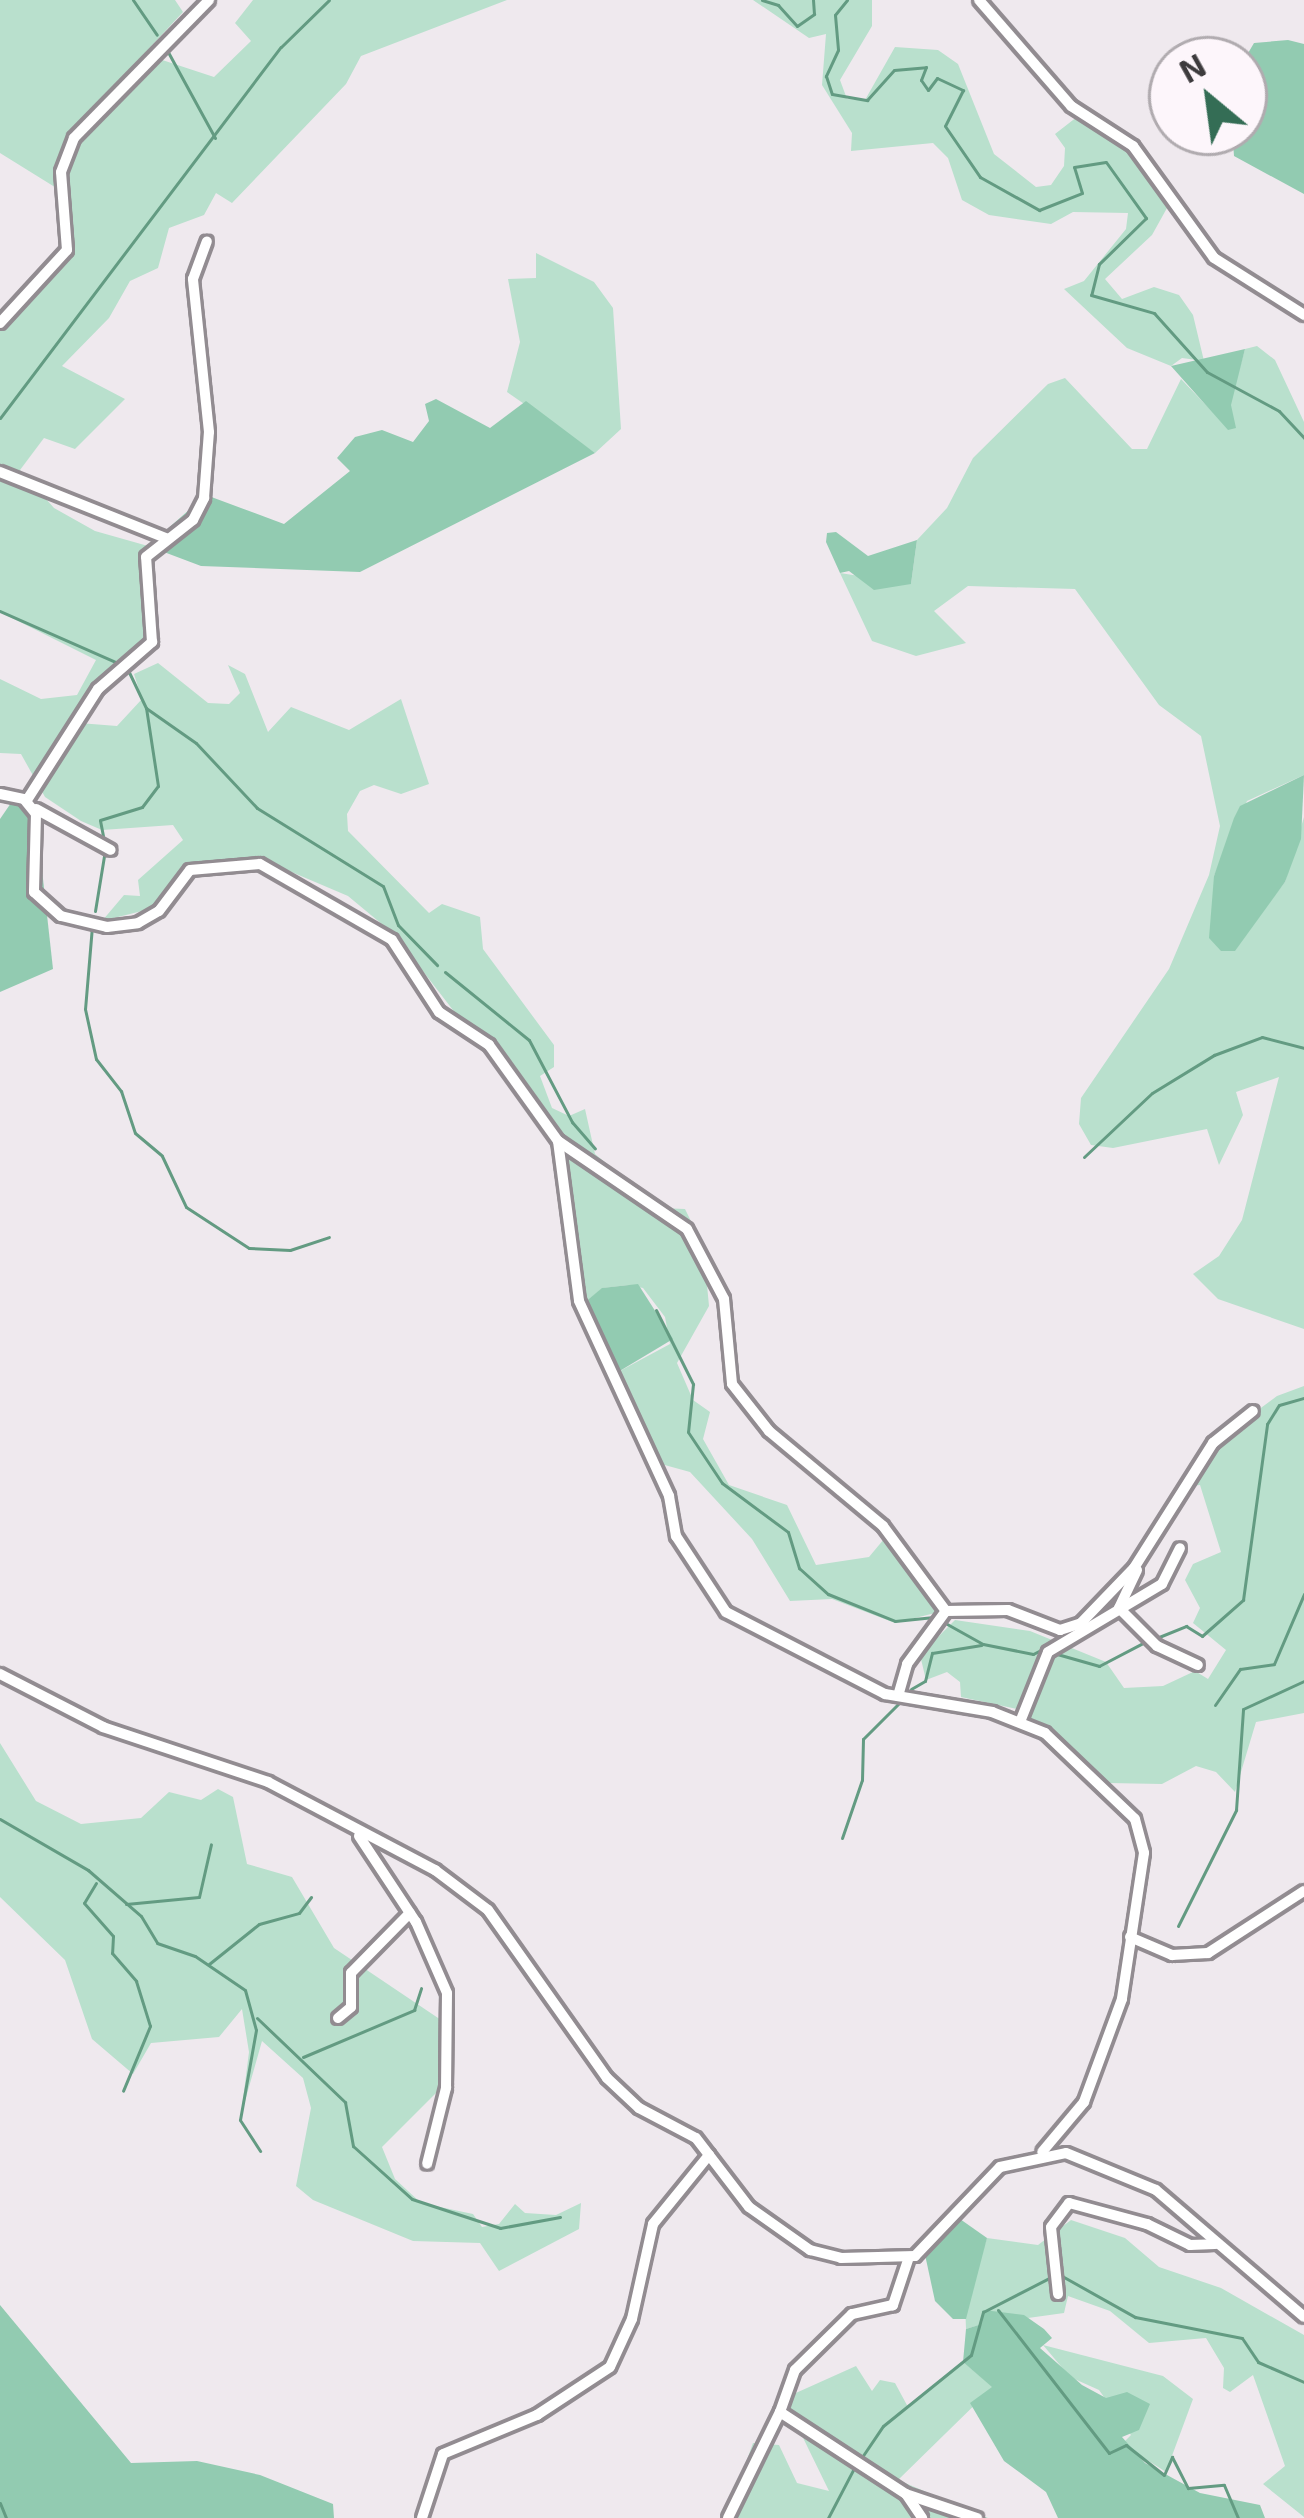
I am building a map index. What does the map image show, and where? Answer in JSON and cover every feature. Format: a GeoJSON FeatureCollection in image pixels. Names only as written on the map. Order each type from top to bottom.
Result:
{"type":"FeatureCollection","features":[{"type":"Feature","properties":{"kind":"street"},"geometry":{"type":"LineString","coordinates":[[0,323],[67,250],[61,172],[74,138],[209,0]]}},
{"type":"Feature","properties":{"kind":"street"},"geometry":{"type":"LineString","coordinates":[[979,0],[1071,106],[1133,146],[1214,258],[1304,315]]}},
{"type":"Feature","properties":{"kind":"street"},"geometry":{"type":"LineString","coordinates":[[146,556],[194,520],[207,485],[193,279],[207,241]]}},
{"type":"Feature","properties":{"kind":"street"},"geometry":{"type":"LineString","coordinates":[[0,472],[166,538]]}},
{"type":"Feature","properties":{"kind":"street"},"geometry":{"type":"LineString","coordinates":[[28,802],[98,689],[153,640],[146,556],[137,526]]}},
{"type":"Feature","properties":{"kind":"street"},"geometry":{"type":"LineString","coordinates":[[0,794],[28,802],[111,850]]}},
{"type":"Feature","properties":{"kind":"street"},"geometry":{"type":"LineString","coordinates":[[28,802],[38,823],[34,892],[61,916],[107,926],[138,923],[163,907],[190,870],[252,864],[282,871],[376,927],[404,951],[443,1017],[494,1050],[558,1141],[687,1228],[724,1300],[732,1384],[769,1431],[883,1526],[946,1611]]}},
{"type":"Feature","properties":{"kind":"street"},"geometry":{"type":"LineString","coordinates":[[558,1141],[578,1300],[669,1496],[676,1536],[731,1617],[898,1696],[1020,1722],[1063,1745],[1099,1791],[1140,1826],[1144,1853],[1122,1999],[1095,2078],[1076,2114],[1042,2152]]}},
{"type":"Feature","properties":{"kind":"street"},"geometry":{"type":"LineString","coordinates":[[1119,1608],[1139,1561],[1213,1443],[1253,1411]]}},
{"type":"Feature","properties":{"kind":"street"},"geometry":{"type":"LineString","coordinates":[[1020,1722],[1048,1652],[1079,1640],[1119,1608],[1162,1583],[1180,1548]]}},
{"type":"Feature","properties":{"kind":"street"},"geometry":{"type":"LineString","coordinates":[[946,1611],[1008,1610],[1054,1629],[1072,1628],[1139,1561]]}},
{"type":"Feature","properties":{"kind":"street"},"geometry":{"type":"LineString","coordinates":[[1119,1608],[1157,1646],[1198,1665]]}},
{"type":"Feature","properties":{"kind":"street"},"geometry":{"type":"LineString","coordinates":[[898,1696],[907,1664],[946,1611]]}},
{"type":"Feature","properties":{"kind":"street"},"geometry":{"type":"LineString","coordinates":[[0,1674],[103,1727],[268,1782],[356,1833],[429,1866],[484,1905],[607,2078],[709,2156],[765,2222],[810,2250],[909,2257]]}},
{"type":"Feature","properties":{"kind":"street"},"geometry":{"type":"LineString","coordinates":[[356,1833],[410,1913],[448,1996],[446,2088],[427,2164]]}},
{"type":"Feature","properties":{"kind":"street"},"geometry":{"type":"LineString","coordinates":[[1130,1937],[1172,1954],[1208,1953],[1304,1891]]}},
{"type":"Feature","properties":{"kind":"street"},"geometry":{"type":"LineString","coordinates":[[338,2018],[351,2007],[351,1973],[410,1913]]}},
{"type":"Feature","properties":{"kind":"street"},"geometry":{"type":"LineString","coordinates":[[728,2518],[780,2413],[795,2370],[851,2314],[893,2305],[909,2257],[994,2170],[1042,2152],[1074,2155],[1150,2186],[1304,2318]]}},
{"type":"Feature","properties":{"kind":"street"},"geometry":{"type":"LineString","coordinates":[[422,2518],[442,2454],[537,2415],[610,2366],[632,2319],[653,2224],[709,2156]]}},
{"type":"Feature","properties":{"kind":"street"},"geometry":{"type":"LineString","coordinates":[[1058,2294],[1052,2227],[1069,2203],[1152,2226],[1190,2245],[1215,2245]]}},
{"type":"Feature","properties":{"kind":"street"},"geometry":{"type":"LineString","coordinates":[[780,2413],[906,2494],[977,2518]]}},
{"type":"Feature","properties":{"kind":"street"},"geometry":{"type":"LineString","coordinates":[[906,2494],[922,2518]]}},
{"type":"Feature","properties":{"kind":"green space"},"geometry":{"type":"Polygon","coordinates":[[[0,0],[175,0],[183,12],[144,54],[214,77],[251,41],[235,23],[253,0],[507,0],[361,56],[346,84],[232,203],[216,193],[204,215],[169,228],[158,268],[130,281],[109,318],[62,366],[125,399],[75,449],[44,438],[20,470],[54,508],[95,531],[148,546],[154,635],[91,691],[79,723],[117,726],[142,699],[134,674],[158,663],[208,703],[229,704],[240,693],[228,665],[245,674],[268,732],[291,707],[349,730],[401,699],[429,784],[401,794],[374,785],[360,791],[347,814],[348,831],[429,913],[442,904],[480,917],[483,949],[554,1045],[554,1067],[540,1076],[552,1108],[569,1116],[585,1109],[595,1154],[660,1208],[685,1209],[721,1282],[707,1285],[709,1306],[677,1363],[693,1400],[710,1412],[703,1439],[729,1485],[787,1505],[816,1565],[869,1557],[889,1533],[939,1612],[895,1623],[832,1599],[790,1601],[752,1539],[690,1472],[661,1464],[618,1372],[670,1344],[665,1317],[643,1288],[629,1285],[603,1288],[584,1303],[546,1111],[495,1041],[456,1014],[395,935],[348,896],[261,859],[204,861],[162,906],[102,921],[124,895],[140,896],[138,880],[183,840],[173,825],[102,830],[81,821],[45,797],[21,754],[0,753],[0,679],[41,699],[77,695],[96,660],[0,612],[0,317],[65,254],[58,189],[0,153],[0,0]]]}},
{"type":"Feature","properties":{"kind":"green space"},"geometry":{"type":"Polygon","coordinates":[[[753,0],[872,0],[872,26],[840,80],[847,99],[865,100],[895,47],[938,50],[958,64],[994,154],[1036,187],[1051,185],[1064,166],[1065,148],[1055,134],[1082,113],[1114,129],[1167,208],[1152,235],[1105,279],[1122,299],[1154,287],[1179,295],[1193,315],[1204,361],[1182,358],[1171,366],[1127,348],[1064,289],[1084,281],[1126,229],[1128,213],[1073,212],[1051,224],[989,215],[962,200],[948,158],[933,143],[851,151],[852,133],[822,85],[826,34],[809,38],[753,0]]]}},
{"type":"Feature","properties":{"kind":"green space"},"geometry":{"type":"Polygon","coordinates":[[[1268,42],[1304,44],[1304,194],[1234,156],[1268,156],[1268,42]]]}},
{"type":"Feature","properties":{"kind":"green space"},"geometry":{"type":"Polygon","coordinates":[[[536,253],[594,282],[613,308],[621,429],[595,453],[507,392],[520,342],[508,279],[536,278],[536,253]]]}},
{"type":"Feature","properties":{"kind":"green space"},"geometry":{"type":"Polygon","coordinates":[[[1257,346],[1275,360],[1304,422],[1304,775],[1247,801],[1214,876],[1236,945],[1285,882],[1304,817],[1304,1329],[1218,1299],[1193,1274],[1219,1256],[1242,1220],[1279,1077],[1236,1092],[1243,1115],[1219,1165],[1207,1129],[1113,1148],[1091,1145],[1079,1124],[1081,1098],[1169,969],[1209,875],[1220,826],[1201,736],[1159,705],[1075,589],[968,586],[934,611],[966,643],[916,656],[872,641],[840,573],[911,584],[917,540],[947,508],[973,458],[1048,384],[1065,378],[1132,449],[1147,449],[1181,379],[1224,424],[1245,349],[1257,346]]]}},
{"type":"Feature","properties":{"kind":"green space"},"geometry":{"type":"Polygon","coordinates":[[[1245,349],[1231,405],[1236,428],[1228,430],[1171,366],[1245,349]]]}},
{"type":"Feature","properties":{"kind":"green space"},"geometry":{"type":"Polygon","coordinates":[[[436,399],[490,428],[526,401],[595,453],[360,572],[201,566],[148,546],[206,495],[284,524],[350,471],[337,458],[355,437],[382,430],[413,442],[429,421],[425,404],[436,399]]]}},
{"type":"Feature","properties":{"kind":"green space"},"geometry":{"type":"Polygon","coordinates":[[[836,532],[868,556],[917,540],[911,584],[874,590],[849,571],[840,573],[826,542],[827,533],[836,532]]]}},
{"type":"Feature","properties":{"kind":"green space"},"geometry":{"type":"Polygon","coordinates":[[[1304,775],[1301,839],[1285,882],[1235,951],[1221,951],[1209,938],[1214,876],[1234,818],[1240,806],[1304,775]]]}},
{"type":"Feature","properties":{"kind":"green space"},"geometry":{"type":"Polygon","coordinates":[[[20,790],[36,816],[53,969],[0,992],[0,819],[20,790]]]}},
{"type":"Feature","properties":{"kind":"green space"},"geometry":{"type":"Polygon","coordinates":[[[638,1284],[673,1339],[618,1372],[584,1303],[602,1288],[638,1284]]]}},
{"type":"Feature","properties":{"kind":"green space"},"geometry":{"type":"Polygon","coordinates":[[[1304,1386],[1304,1713],[1256,1722],[1235,1792],[1216,1772],[1196,1766],[1162,1784],[1109,1783],[1017,1709],[961,1697],[960,1682],[947,1672],[926,1680],[920,1655],[955,1620],[1030,1631],[1106,1662],[1124,1688],[1163,1686],[1195,1671],[1208,1679],[1226,1650],[1193,1623],[1200,1608],[1185,1580],[1193,1564],[1221,1552],[1200,1485],[1181,1487],[1220,1438],[1277,1396],[1304,1386]]]}},
{"type":"Feature","properties":{"kind":"green space"},"geometry":{"type":"Polygon","coordinates":[[[0,1743],[36,1801],[81,1824],[141,1818],[169,1792],[201,1800],[218,1789],[233,1797],[247,1864],[292,1877],[334,1948],[447,2024],[448,2081],[382,2147],[395,2179],[421,2203],[473,2214],[482,2227],[499,2224],[515,2204],[525,2213],[556,2215],[581,2203],[579,2229],[499,2271],[480,2243],[413,2241],[313,2200],[296,2186],[311,2108],[303,2078],[262,2041],[241,2115],[249,2052],[242,2009],[219,2037],[151,2043],[133,2074],[92,2039],[65,1960],[0,1897],[0,1743]]]}},
{"type":"Feature","properties":{"kind":"green space"},"geometry":{"type":"Polygon","coordinates":[[[960,2219],[987,2238],[966,2319],[953,2319],[935,2301],[924,2250],[960,2219]]]}},
{"type":"Feature","properties":{"kind":"green space"},"geometry":{"type":"Polygon","coordinates":[[[1071,2220],[1125,2238],[1159,2267],[1221,2288],[1304,2335],[1304,2517],[1263,2484],[1285,2466],[1253,2375],[1230,2392],[1223,2388],[1224,2368],[1206,2338],[1149,2343],[1110,2311],[1068,2296],[1064,2313],[1028,2318],[984,2310],[983,2324],[966,2329],[965,2302],[987,2238],[1038,2245],[1071,2220]]]}},
{"type":"Feature","properties":{"kind":"green space"},"geometry":{"type":"Polygon","coordinates":[[[0,2305],[131,2463],[197,2461],[260,2475],[333,2504],[334,2518],[0,2518],[0,2305]]]}},
{"type":"Feature","properties":{"kind":"green space"},"geometry":{"type":"Polygon","coordinates":[[[984,2310],[1024,2315],[1044,2329],[1052,2338],[1040,2348],[1082,2385],[1106,2398],[1127,2392],[1150,2404],[1139,2430],[1122,2437],[1145,2463],[1200,2493],[1260,2505],[1265,2518],[1058,2518],[1046,2492],[1004,2461],[970,2403],[992,2387],[963,2362],[966,2329],[982,2324],[984,2310]]]}},
{"type":"Feature","properties":{"kind":"green space"},"geometry":{"type":"Polygon","coordinates":[[[1043,2345],[1163,2376],[1193,2399],[1166,2472],[1122,2444],[1131,2435],[1099,2390],[1070,2377],[1043,2345]]]}},
{"type":"Feature","properties":{"kind":"green space"},"geometry":{"type":"Polygon","coordinates":[[[963,2362],[993,2387],[898,2480],[988,2518],[726,2518],[753,2443],[779,2445],[797,2483],[829,2491],[788,2407],[778,2401],[856,2366],[872,2391],[880,2380],[895,2383],[908,2407],[963,2362]]]}},
{"type":"Feature","properties":{"kind":"waterway"},"geometry":{"type":"LineString","coordinates":[[133,0],[157,35]]}},
{"type":"Feature","properties":{"kind":"waterway"},"geometry":{"type":"LineString","coordinates":[[0,418],[281,47],[329,0]]}},
{"type":"Feature","properties":{"kind":"waterway"},"geometry":{"type":"LineString","coordinates":[[762,0],[778,5],[797,26],[814,14],[813,0]]}},
{"type":"Feature","properties":{"kind":"waterway"},"geometry":{"type":"LineString","coordinates":[[847,0],[835,15],[838,50],[826,76],[832,94],[867,100],[894,70],[926,67],[921,80],[928,90],[937,78],[963,90],[945,126],[980,177],[1039,210],[1082,193],[1074,167],[1106,162],[1146,218],[1099,264],[1091,295],[1154,313],[1207,372],[1279,411],[1304,438]]}},
{"type":"Feature","properties":{"kind":"waterway"},"geometry":{"type":"LineString","coordinates":[[168,52],[215,138]]}},
{"type":"Feature","properties":{"kind":"waterway"},"geometry":{"type":"LineString","coordinates":[[0,611],[118,663]]}},
{"type":"Feature","properties":{"kind":"waterway"},"geometry":{"type":"LineString","coordinates":[[104,841],[100,820],[142,807],[158,786],[146,708],[127,668]]}},
{"type":"Feature","properties":{"kind":"waterway"},"geometry":{"type":"LineString","coordinates":[[146,708],[196,743],[257,808],[383,886],[398,925],[437,965]]}},
{"type":"Feature","properties":{"kind":"waterway"},"geometry":{"type":"LineString","coordinates":[[95,911],[105,850]]}},
{"type":"Feature","properties":{"kind":"waterway"},"geometry":{"type":"LineString","coordinates":[[92,926],[85,1009],[96,1059],[121,1091],[135,1133],[162,1156],[186,1207],[249,1248],[290,1250],[329,1237]]}},
{"type":"Feature","properties":{"kind":"waterway"},"geometry":{"type":"LineString","coordinates":[[445,972],[529,1040],[572,1122],[595,1148]]}},
{"type":"Feature","properties":{"kind":"waterway"},"geometry":{"type":"LineString","coordinates":[[1084,1157],[1152,1093],[1214,1055],[1262,1037],[1304,1048]]}},
{"type":"Feature","properties":{"kind":"waterway"},"geometry":{"type":"LineString","coordinates":[[656,1310],[693,1384],[688,1432],[722,1483],[788,1532],[799,1568],[828,1594],[895,1621],[934,1617]]}},
{"type":"Feature","properties":{"kind":"waterway"},"geometry":{"type":"LineString","coordinates":[[1154,1639],[1186,1626],[1202,1636],[1243,1600],[1267,1424],[1279,1405],[1304,1398]]}},
{"type":"Feature","properties":{"kind":"waterway"},"geometry":{"type":"LineString","coordinates":[[1215,1705],[1240,1669],[1274,1664],[1304,1594]]}},
{"type":"Feature","properties":{"kind":"waterway"},"geometry":{"type":"LineString","coordinates":[[947,1624],[983,1644],[1033,1654],[1045,1648]]}},
{"type":"Feature","properties":{"kind":"waterway"},"geometry":{"type":"LineString","coordinates":[[1057,1654],[1099,1666],[1145,1642]]}},
{"type":"Feature","properties":{"kind":"waterway"},"geometry":{"type":"LineString","coordinates":[[911,1689],[925,1681],[932,1653],[981,1645]]}},
{"type":"Feature","properties":{"kind":"waterway"},"geometry":{"type":"LineString","coordinates":[[1178,1926],[1236,1810],[1243,1709],[1304,1681]]}},
{"type":"Feature","properties":{"kind":"waterway"},"geometry":{"type":"LineString","coordinates":[[842,1838],[862,1780],[863,1739],[903,1699]]}},
{"type":"Feature","properties":{"kind":"waterway"},"geometry":{"type":"LineString","coordinates":[[0,1819],[88,1870],[141,1916],[157,1943],[195,1956],[245,1990],[256,2030],[240,2120],[260,2151]]}},
{"type":"Feature","properties":{"kind":"waterway"},"geometry":{"type":"LineString","coordinates":[[126,1904],[199,1897],[211,1844]]}},
{"type":"Feature","properties":{"kind":"waterway"},"geometry":{"type":"LineString","coordinates":[[96,1883],[84,1903],[113,1936],[112,1953],[136,1981],[150,2026],[123,2091]]}},
{"type":"Feature","properties":{"kind":"waterway"},"geometry":{"type":"LineString","coordinates":[[209,1964],[259,1924],[299,1913],[311,1897]]}},
{"type":"Feature","properties":{"kind":"waterway"},"geometry":{"type":"LineString","coordinates":[[303,2057],[414,2010],[421,1988]]}},
{"type":"Feature","properties":{"kind":"waterway"},"geometry":{"type":"LineString","coordinates":[[257,2018],[345,2102],[353,2146],[412,2199],[500,2228],[560,2217]]}},
{"type":"Feature","properties":{"kind":"waterway"},"geometry":{"type":"LineString","coordinates":[[862,2457],[883,2426],[971,2355],[983,2312],[1053,2276]]}},
{"type":"Feature","properties":{"kind":"waterway"},"geometry":{"type":"LineString","coordinates":[[1062,2276],[1135,2317],[1242,2338],[1258,2362],[1304,2382]]}},
{"type":"Feature","properties":{"kind":"waterway"},"geometry":{"type":"LineString","coordinates":[[998,2310],[1109,2453],[1126,2445],[1164,2475],[1172,2457],[1188,2488],[1224,2485],[1238,2518]]}},
{"type":"Feature","properties":{"kind":"waterway"},"geometry":{"type":"LineString","coordinates":[[828,2518],[854,2468]]}},
{"type":"Feature","properties":{"kind":"waterway"},"geometry":{"type":"LineString","coordinates":[[0,2503],[6,2518]]}}]}
